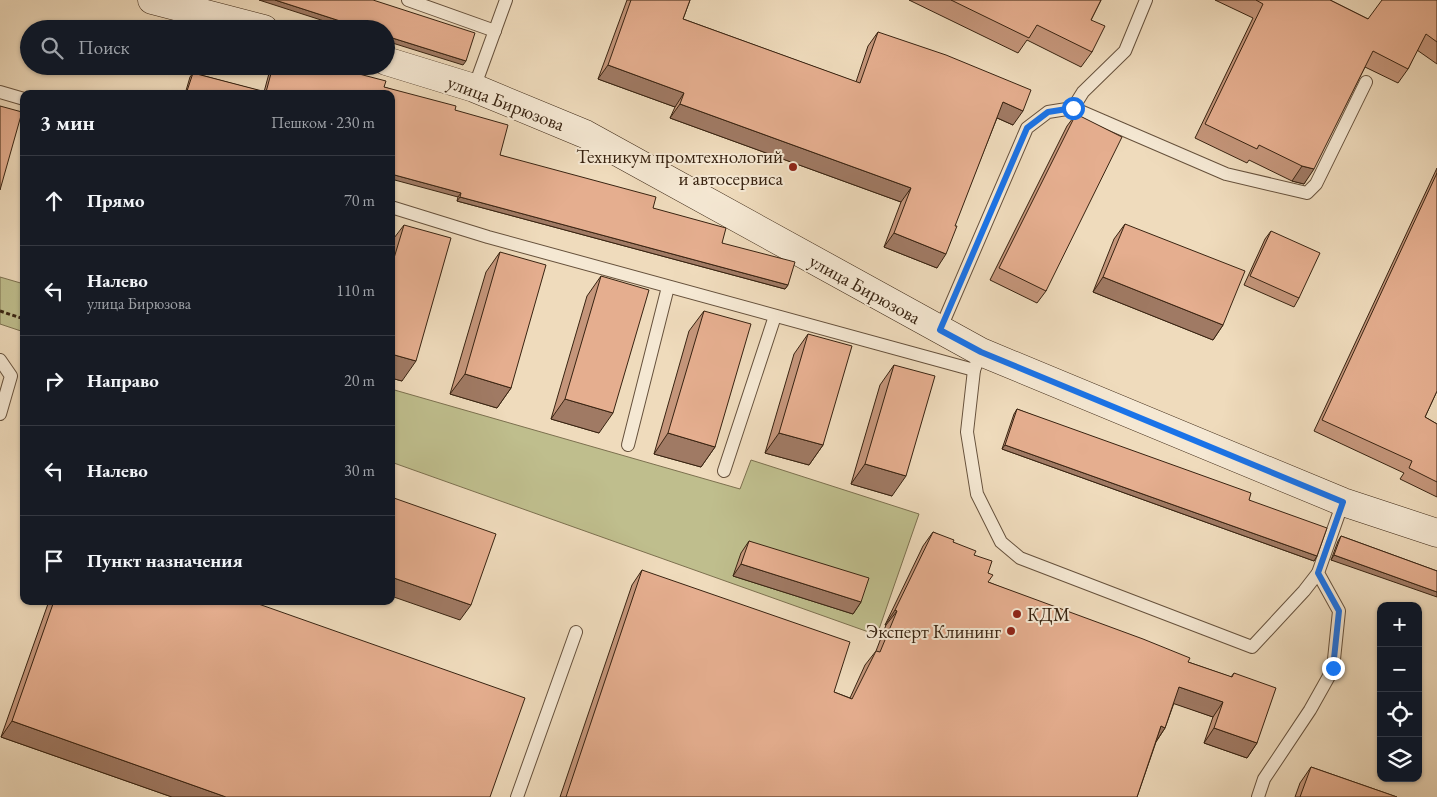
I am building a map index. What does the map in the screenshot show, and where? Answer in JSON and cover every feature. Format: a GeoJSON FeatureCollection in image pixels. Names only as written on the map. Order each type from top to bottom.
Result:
{"type":"FeatureCollection","features":[{"type":"Feature","properties":{"kind":"main road"},"geometry":{"type":"LineString","coordinates":[[152,0],[229,20]]}},
{"type":"Feature","properties":{"kind":"main road","name":"улица Бирюзова"},"geometry":{"type":"LineString","coordinates":[[395,63],[474,88],[585,134],[940,330],[977,361],[1343,502],[1437,534]]}},
{"type":"Feature","properties":{"kind":"lane"},"geometry":{"type":"LineString","coordinates":[[408,0],[495,31]]}},
{"type":"Feature","properties":{"kind":"lane"},"geometry":{"type":"LineString","coordinates":[[474,88],[506,0]]}},
{"type":"Feature","properties":{"kind":"lane"},"geometry":{"type":"LineString","coordinates":[[1073,108],[1083,92],[1125,51],[1146,0]]}},
{"type":"Feature","properties":{"kind":"lane"},"geometry":{"type":"LineString","coordinates":[[940,330],[1027,128],[1048,112],[1073,108],[1226,174],[1307,193],[1316,184],[1366,82]]}},
{"type":"Feature","properties":{"kind":"lane"},"geometry":{"type":"LineString","coordinates":[[0,92],[20,97]]}},
{"type":"Feature","properties":{"kind":"lane"},"geometry":{"type":"LineString","coordinates":[[395,208],[488,238],[775,316],[977,361],[967,432],[977,494],[1001,542],[1020,558],[1252,647],[1304,591],[1318,573],[1343,502]]}},
{"type":"Feature","properties":{"kind":"lane"},"geometry":{"type":"LineString","coordinates":[[628,445],[668,287]]}},
{"type":"Feature","properties":{"kind":"lane"},"geometry":{"type":"LineString","coordinates":[[724,471],[775,316]]}},
{"type":"Feature","properties":{"kind":"lane"},"geometry":{"type":"LineString","coordinates":[[0,360],[11,376],[0,414]]}},
{"type":"Feature","properties":{"kind":"lane"},"geometry":{"type":"LineString","coordinates":[[1258,797],[1264,779],[1310,710],[1333,668],[1339,611],[1318,573]]}},
{"type":"Feature","properties":{"kind":"lane"},"geometry":{"type":"LineString","coordinates":[[517,797],[576,632]]}},
{"type":"Feature","properties":{"kind":"path"},"geometry":{"type":"LineString","coordinates":[[0,311],[20,318]]}},
{"type":"Feature","properties":{"kind":"shaded area"},"geometry":{"type":"Polygon","coordinates":[[[0,277],[20,283],[20,331],[0,324],[0,277]]]}},
{"type":"Feature","properties":{"kind":"shaded area"},"geometry":{"type":"Polygon","coordinates":[[[395,390],[740,489],[751,460],[919,514],[877,635],[395,463],[395,390]]]}},
{"type":"Feature","properties":{"kind":"building"},"geometry":{"type":"Polygon","coordinates":[[[275,0],[373,0],[475,33],[466,61],[395,39],[395,20],[337,20],[275,0]]]}},
{"type":"Feature","properties":{"kind":"building"},"geometry":{"type":"Polygon","coordinates":[[[631,0],[690,0],[683,19],[860,83],[878,32],[946,55],[1031,90],[1023,111],[1003,102],[946,254],[894,233],[911,188],[680,104],[684,93],[608,65],[631,0]]]}},
{"type":"Feature","properties":{"kind":"building"},"geometry":{"type":"Polygon","coordinates":[[[951,0],[1101,0],[1091,20],[1105,26],[1092,52],[1037,25],[1029,38],[951,0]]]}},
{"type":"Feature","properties":{"kind":"building"},"geometry":{"type":"Polygon","coordinates":[[[1256,0],[1330,0],[1368,19],[1382,0],[1437,0],[1437,42],[1426,34],[1408,69],[1373,51],[1314,169],[1302,166],[1259,145],[1257,149],[1205,124],[1263,4],[1256,0]]]}},
{"type":"Feature","properties":{"kind":"building"},"geometry":{"type":"Polygon","coordinates":[[[192,75],[201,75],[258,90],[187,90],[192,75]]]}},
{"type":"Feature","properties":{"kind":"building"},"geometry":{"type":"Polygon","coordinates":[[[271,75],[363,75],[386,81],[384,87],[456,106],[455,110],[508,125],[500,155],[656,197],[653,208],[726,228],[722,243],[795,262],[788,285],[460,197],[461,193],[395,175],[395,90],[267,90],[271,75]]]}},
{"type":"Feature","properties":{"kind":"building"},"geometry":{"type":"Polygon","coordinates":[[[0,106],[20,111],[20,119],[0,190],[0,106]]]}},
{"type":"Feature","properties":{"kind":"building"},"geometry":{"type":"Polygon","coordinates":[[[1076,114],[1122,137],[1046,291],[999,268],[1076,114]]]}},
{"type":"Feature","properties":{"kind":"building"},"geometry":{"type":"Polygon","coordinates":[[[1437,173],[1437,391],[1425,417],[1437,424],[1437,482],[1409,468],[1412,461],[1322,420],[1437,173]]]}},
{"type":"Feature","properties":{"kind":"building"},"geometry":{"type":"Polygon","coordinates":[[[1125,224],[1245,271],[1223,325],[1103,277],[1125,224]]]}},
{"type":"Feature","properties":{"kind":"building"},"geometry":{"type":"Polygon","coordinates":[[[404,225],[451,238],[416,361],[395,355],[395,255],[404,225]]]}},
{"type":"Feature","properties":{"kind":"building"},"geometry":{"type":"Polygon","coordinates":[[[1271,231],[1320,253],[1299,298],[1250,276],[1271,231]]]}},
{"type":"Feature","properties":{"kind":"building"},"geometry":{"type":"Polygon","coordinates":[[[500,252],[546,265],[511,388],[465,374],[500,252]]]}},
{"type":"Feature","properties":{"kind":"building"},"geometry":{"type":"Polygon","coordinates":[[[601,276],[649,290],[613,413],[565,399],[601,276]]]}},
{"type":"Feature","properties":{"kind":"building"},"geometry":{"type":"Polygon","coordinates":[[[704,311],[751,324],[715,447],[668,433],[704,311]]]}},
{"type":"Feature","properties":{"kind":"building"},"geometry":{"type":"Polygon","coordinates":[[[808,334],[852,346],[823,445],[779,433],[808,334]]]}},
{"type":"Feature","properties":{"kind":"building"},"geometry":{"type":"Polygon","coordinates":[[[894,365],[935,376],[906,476],[865,464],[894,365]]]}},
{"type":"Feature","properties":{"kind":"building"},"geometry":{"type":"Polygon","coordinates":[[[1017,409],[1251,493],[1249,500],[1327,528],[1317,556],[1005,445],[1017,409]]]}},
{"type":"Feature","properties":{"kind":"building"},"geometry":{"type":"Polygon","coordinates":[[[395,498],[496,534],[471,605],[395,578],[395,498]]]}},
{"type":"Feature","properties":{"kind":"building"},"geometry":{"type":"Polygon","coordinates":[[[933,532],[976,551],[974,555],[992,561],[988,573],[993,575],[988,582],[1143,639],[1190,658],[1188,662],[1232,677],[1234,673],[1276,688],[1257,743],[1214,728],[1223,702],[1179,687],[1165,728],[1161,726],[1137,797],[566,797],[642,570],[850,642],[834,692],[852,699],[876,651],[880,652],[897,611],[895,610],[933,532]]]}},
{"type":"Feature","properties":{"kind":"building"},"geometry":{"type":"Polygon","coordinates":[[[1341,536],[1437,571],[1437,592],[1334,555],[1341,536]]]}},
{"type":"Feature","properties":{"kind":"building"},"geometry":{"type":"Polygon","coordinates":[[[749,541],[869,578],[861,602],[741,564],[749,541]]]}},
{"type":"Feature","properties":{"kind":"building"},"geometry":{"type":"Polygon","coordinates":[[[53,605],[261,605],[525,698],[490,797],[226,797],[12,721],[53,605]]]}},
{"type":"Feature","properties":{"kind":"building"},"geometry":{"type":"Polygon","coordinates":[[[1311,767],[1397,797],[1300,797],[1311,767]]]}},
{"type":"Feature","properties":{"kind":"place","name":"Техникум промтехнологий и автосервиса"},"geometry":{"type":"Point","coordinates":[793,167]}},
{"type":"Feature","properties":{"kind":"place","name":"КДМ"},"geometry":{"type":"Point","coordinates":[1017,614]}},
{"type":"Feature","properties":{"kind":"place","name":"Эксперт Клининг"},"geometry":{"type":"Point","coordinates":[1011,631]}},
{"type":"Feature","properties":{"kind":"route"},"geometry":{"type":"LineString","coordinates":[[1073,108],[1048,112],[1027,128],[940,330],[981,352],[1343,502],[1318,573],[1339,611],[1333,668]]}}]}
